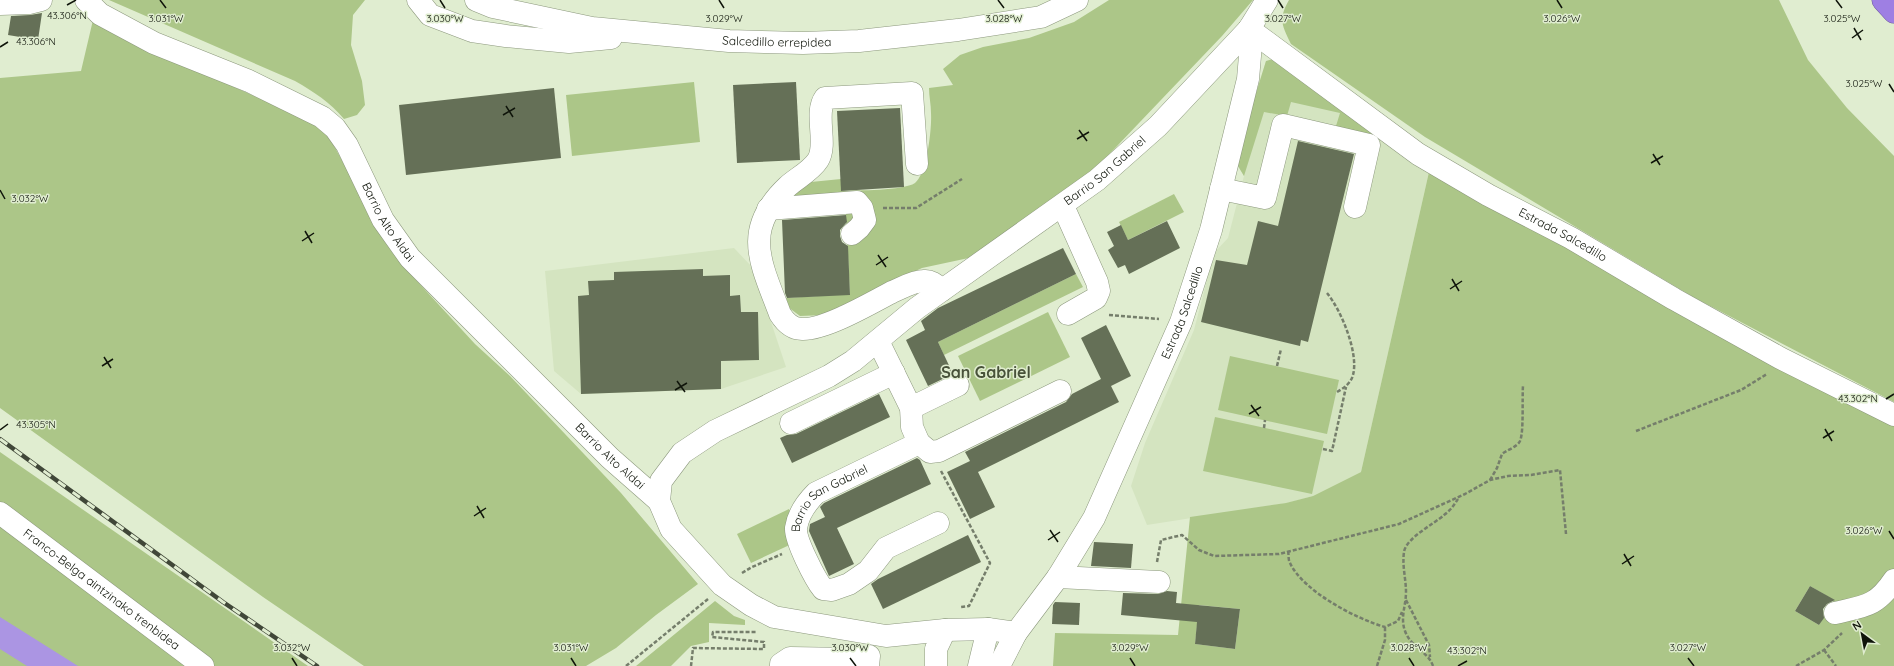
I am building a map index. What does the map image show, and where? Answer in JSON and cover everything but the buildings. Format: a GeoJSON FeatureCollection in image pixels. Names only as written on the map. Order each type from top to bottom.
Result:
{"type":"FeatureCollection","features":[{"type":"Feature","properties":{"kind":"highway"},"geometry":{"type":"LineString","coordinates":[[1883,0],[1894,12]]}},
{"type":"Feature","properties":{"kind":"street"},"geometry":{"type":"LineString","coordinates":[[0,4],[29,3],[41,0]]}},
{"type":"Feature","properties":{"kind":"street","name":"Barrio Alto Aldai"},"geometry":{"type":"LineString","coordinates":[[86,0],[100,14],[154,42],[249,81],[322,117],[335,128],[347,145],[382,220],[410,258],[610,458],[659,501]]}},
{"type":"Feature","properties":{"kind":"street"},"geometry":{"type":"LineString","coordinates":[[418,0],[430,15],[472,31],[506,36],[569,42],[599,40],[638,32]]}},
{"type":"Feature","properties":{"kind":"street","name":"Salcedillo errepidea"},"geometry":{"type":"LineString","coordinates":[[476,0],[494,7],[592,28],[729,41],[803,43],[858,40],[958,30],[1041,17],[1077,0]]}},
{"type":"Feature","properties":{"kind":"street"},"geometry":{"type":"LineString","coordinates":[[1248,29],[1267,0]]}},
{"type":"Feature","properties":{"kind":"street","name":"Barrio San Gabriel"},"geometry":{"type":"LineString","coordinates":[[659,501],[661,482],[682,453],[715,431],[829,376],[853,360],[917,308],[1097,180],[1158,126],[1248,29]]}},
{"type":"Feature","properties":{"kind":"street","name":"Estrada Salcedillo"},"geometry":{"type":"LineString","coordinates":[[1000,666],[1016,633],[1058,577],[1084,535],[1107,492],[1182,322],[1211,230],[1248,79],[1251,44],[1248,29]]}},
{"type":"Feature","properties":{"kind":"street","name":"Estrada Salcedillo"},"geometry":{"type":"LineString","coordinates":[[1248,29],[1418,154],[1488,195],[1571,238],[1674,299],[1780,358],[1894,415]]}},
{"type":"Feature","properties":{"kind":"street"},"geometry":{"type":"LineString","coordinates":[[917,164],[912,93],[825,98],[821,104],[821,141],[819,160],[788,187],[768,209],[761,221],[758,236],[759,257],[780,314],[784,321],[800,329],[810,328],[834,320],[909,284],[925,281],[934,283],[942,290]]}},
{"type":"Feature","properties":{"kind":"street"},"geometry":{"type":"LineString","coordinates":[[1221,189],[1265,198],[1283,125],[1369,145],[1355,207]]}},
{"type":"Feature","properties":{"kind":"street"},"geometry":{"type":"LineString","coordinates":[[768,209],[857,202],[862,208],[865,220],[860,228],[852,234]]}},
{"type":"Feature","properties":{"kind":"street"},"geometry":{"type":"LineString","coordinates":[[1062,206],[1100,291],[1096,298],[1092,301],[1068,314]]}},
{"type":"Feature","properties":{"kind":"street"},"geometry":{"type":"LineString","coordinates":[[878,340],[911,408],[912,427],[925,448]]}},
{"type":"Feature","properties":{"kind":"street"},"geometry":{"type":"LineString","coordinates":[[791,423],[894,373]]}},
{"type":"Feature","properties":{"kind":"street"},"geometry":{"type":"LineString","coordinates":[[911,408],[958,385]]}},
{"type":"Feature","properties":{"kind":"street","name":"Barrio San Gabriel"},"geometry":{"type":"LineString","coordinates":[[938,523],[886,548],[868,571],[849,584],[832,590],[823,590],[815,579],[801,546],[796,528],[808,500],[816,493],[925,448],[938,451],[1060,391]]}},
{"type":"Feature","properties":{"kind":"street"},"geometry":{"type":"LineString","coordinates":[[659,501],[670,529],[722,585],[751,605],[774,617],[886,636],[945,630],[988,629],[1016,633]]}},
{"type":"Feature","properties":{"kind":"street","name":"Franco-Belga aintzinako trenbidea"},"geometry":{"type":"LineString","coordinates":[[0,512],[203,666]]}},
{"type":"Feature","properties":{"kind":"street"},"geometry":{"type":"LineString","coordinates":[[1058,577],[1151,582]]}},
{"type":"Feature","properties":{"kind":"street"},"geometry":{"type":"LineString","coordinates":[[1840,621],[1885,594],[1894,580]]}},
{"type":"Feature","properties":{"kind":"street"},"geometry":{"type":"LineString","coordinates":[[979,666],[988,629]]}},
{"type":"Feature","properties":{"kind":"street"},"geometry":{"type":"LineString","coordinates":[[936,666],[936,649],[945,630]]}},
{"type":"Feature","properties":{"kind":"street"},"geometry":{"type":"LineString","coordinates":[[781,666],[781,664],[790,658],[849,658],[869,661],[886,636]]}},
{"type":"Feature","properties":{"kind":"path"},"geometry":{"type":"LineString","coordinates":[[862,208],[916,208],[962,179]]}},
{"type":"Feature","properties":{"kind":"path"},"geometry":{"type":"LineString","coordinates":[[1323,449],[1332,451],[1346,386],[1353,376],[1355,363],[1352,346],[1335,303],[1327,293]]}},
{"type":"Feature","properties":{"kind":"path"},"geometry":{"type":"LineString","coordinates":[[1107,314],[1159,320],[1163,313]]}},
{"type":"Feature","properties":{"kind":"path"},"geometry":{"type":"LineString","coordinates":[[1277,366],[1281,349]]}},
{"type":"Feature","properties":{"kind":"path"},"geometry":{"type":"LineString","coordinates":[[1636,430],[1741,390],[1764,377],[1780,358]]}},
{"type":"Feature","properties":{"kind":"path"},"geometry":{"type":"LineString","coordinates":[[1336,392],[1346,386]]}},
{"type":"Feature","properties":{"kind":"path"},"geometry":{"type":"LineString","coordinates":[[1490,480],[1497,468],[1502,454],[1515,447],[1520,441],[1522,434],[1523,386]]}},
{"type":"Feature","properties":{"kind":"path"},"geometry":{"type":"LineString","coordinates":[[1264,428],[1265,420]]}},
{"type":"Feature","properties":{"kind":"path"},"geometry":{"type":"LineString","coordinates":[[925,448],[990,563],[969,606]]}},
{"type":"Feature","properties":{"kind":"path"},"geometry":{"type":"LineString","coordinates":[[1151,582],[1161,540],[1168,537],[1182,535],[1199,550],[1214,556],[1265,554],[1288,551],[1399,524],[1458,498],[1490,480],[1508,476],[1531,475],[1560,470],[1566,534]]}},
{"type":"Feature","properties":{"kind":"path"},"geometry":{"type":"LineString","coordinates":[[1288,551],[1289,562],[1297,575],[1311,587],[1355,616],[1385,627],[1398,620],[1406,600],[1406,583],[1403,565],[1404,550],[1413,539],[1452,507],[1458,498]]}},
{"type":"Feature","properties":{"kind":"path"},"geometry":{"type":"LineString","coordinates":[[752,567],[801,546]]}},
{"type":"Feature","properties":{"kind":"path"},"geometry":{"type":"LineString","coordinates":[[626,666],[722,585]]}},
{"type":"Feature","properties":{"kind":"path"},"geometry":{"type":"LineString","coordinates":[[1406,600],[1429,645],[1430,657],[1433,666]]}},
{"type":"Feature","properties":{"kind":"path"},"geometry":{"type":"LineString","coordinates":[[1402,612],[1408,640],[1430,657]]}},
{"type":"Feature","properties":{"kind":"path"},"geometry":{"type":"LineString","coordinates":[[691,666],[693,648],[764,649],[764,642],[712,637],[712,632],[764,632],[774,617]]}},
{"type":"Feature","properties":{"kind":"path"},"geometry":{"type":"LineString","coordinates":[[1796,666],[1824,650],[1840,621]]}},
{"type":"Feature","properties":{"kind":"path"},"geometry":{"type":"LineString","coordinates":[[1377,666],[1384,640],[1385,627]]}},
{"type":"Feature","properties":{"kind":"path"},"geometry":{"type":"LineString","coordinates":[[1824,650],[1836,666]]}},
{"type":"Feature","properties":{"kind":"shaded area"},"geometry":{"type":"Polygon","coordinates":[[[1266,61],[1429,172],[1361,472],[1313,496],[1287,503],[1147,525],[1131,486],[1145,443],[1194,330],[1214,253],[1228,238],[1244,176],[1235,161],[1266,61]]]}},
{"type":"Feature","properties":{"kind":"shaded area"},"geometry":{"type":"Polygon","coordinates":[[[734,248],[753,268],[786,367],[721,389],[581,394],[554,371],[545,271],[734,248]]]}},
{"type":"Feature","properties":{"kind":"shaded area"},"geometry":{"type":"Polygon","coordinates":[[[0,617],[78,666],[27,666],[0,649],[0,617]]]}},
{"type":"Feature","properties":{"kind":"green space"},"geometry":{"type":"Polygon","coordinates":[[[109,0],[365,0],[353,15],[351,45],[362,81],[365,105],[357,115],[344,119],[333,107],[309,89],[295,81],[109,0]]]}},
{"type":"Feature","properties":{"kind":"green space"},"geometry":{"type":"Polygon","coordinates":[[[1109,0],[1253,0],[1222,36],[1098,166],[978,256],[922,268],[825,315],[800,316],[788,307],[786,298],[850,294],[845,198],[791,200],[792,196],[811,182],[841,179],[842,191],[891,189],[909,186],[915,183],[923,170],[930,139],[931,110],[929,88],[953,85],[943,69],[960,55],[983,47],[1029,38],[1074,22],[1109,0]]]}},
{"type":"Feature","properties":{"kind":"green space"},"geometry":{"type":"Polygon","coordinates":[[[1289,0],[1779,0],[1808,60],[1847,108],[1894,156],[1894,402],[1693,297],[1425,137],[1291,44],[1282,22],[1283,12],[1289,0]]]}},
{"type":"Feature","properties":{"kind":"green space"},"geometry":{"type":"Polygon","coordinates":[[[93,20],[153,51],[308,120],[328,135],[392,251],[416,280],[475,344],[510,376],[621,493],[698,584],[656,615],[616,648],[586,666],[364,666],[263,597],[0,408],[0,78],[81,71],[93,20]]]}},
{"type":"Feature","properties":{"kind":"green space"},"geometry":{"type":"Polygon","coordinates":[[[1273,59],[1381,137],[1336,126],[1340,113],[1291,102],[1287,116],[1264,112],[1244,176],[1235,161],[1266,61],[1273,59]]]}},
{"type":"Feature","properties":{"kind":"green space"},"geometry":{"type":"Polygon","coordinates":[[[694,82],[700,142],[572,156],[566,95],[694,82]]]}},
{"type":"Feature","properties":{"kind":"green space"},"geometry":{"type":"Polygon","coordinates":[[[1429,172],[1894,422],[1894,666],[1053,666],[1055,633],[1178,635],[1190,517],[1286,503],[1313,496],[1361,472],[1429,172]],[[1810,586],[1795,611],[1819,625],[1834,600],[1810,586]],[[1199,605],[1195,644],[1235,649],[1240,609],[1199,605]]]}},
{"type":"Feature","properties":{"kind":"green space"},"geometry":{"type":"Polygon","coordinates":[[[1174,194],[1184,212],[1128,240],[1119,222],[1174,194]]]}},
{"type":"Feature","properties":{"kind":"green space"},"geometry":{"type":"Polygon","coordinates":[[[1076,274],[1083,287],[944,355],[938,342],[1076,274]]]}},
{"type":"Feature","properties":{"kind":"green space"},"geometry":{"type":"Polygon","coordinates":[[[1048,312],[1070,357],[980,401],[958,356],[1048,312]]]}},
{"type":"Feature","properties":{"kind":"green space"},"geometry":{"type":"Polygon","coordinates":[[[1230,356],[1339,380],[1327,434],[1218,410],[1230,356]]]}},
{"type":"Feature","properties":{"kind":"green space"},"geometry":{"type":"Polygon","coordinates":[[[1215,417],[1324,441],[1312,494],[1203,471],[1215,417]]]}},
{"type":"Feature","properties":{"kind":"green space"},"geometry":{"type":"Polygon","coordinates":[[[0,452],[308,666],[0,666],[0,452]]]}},
{"type":"Feature","properties":{"kind":"green space"},"geometry":{"type":"Polygon","coordinates":[[[789,509],[795,524],[796,542],[751,563],[737,534],[789,509]]]}},
{"type":"Feature","properties":{"kind":"green space"},"geometry":{"type":"Polygon","coordinates":[[[715,601],[734,616],[745,620],[745,625],[709,623],[709,642],[691,646],[671,666],[636,666],[715,601]]]}},
{"type":"Feature","properties":{"kind":"railway"},"geometry":{"type":"LineString","coordinates":[[0,439],[223,602],[317,666]]}},
{"type":"Feature","properties":{"kind":"district","name":"San Gabriel"},"geometry":{"type":"Point","coordinates":[986,372]}}]}
